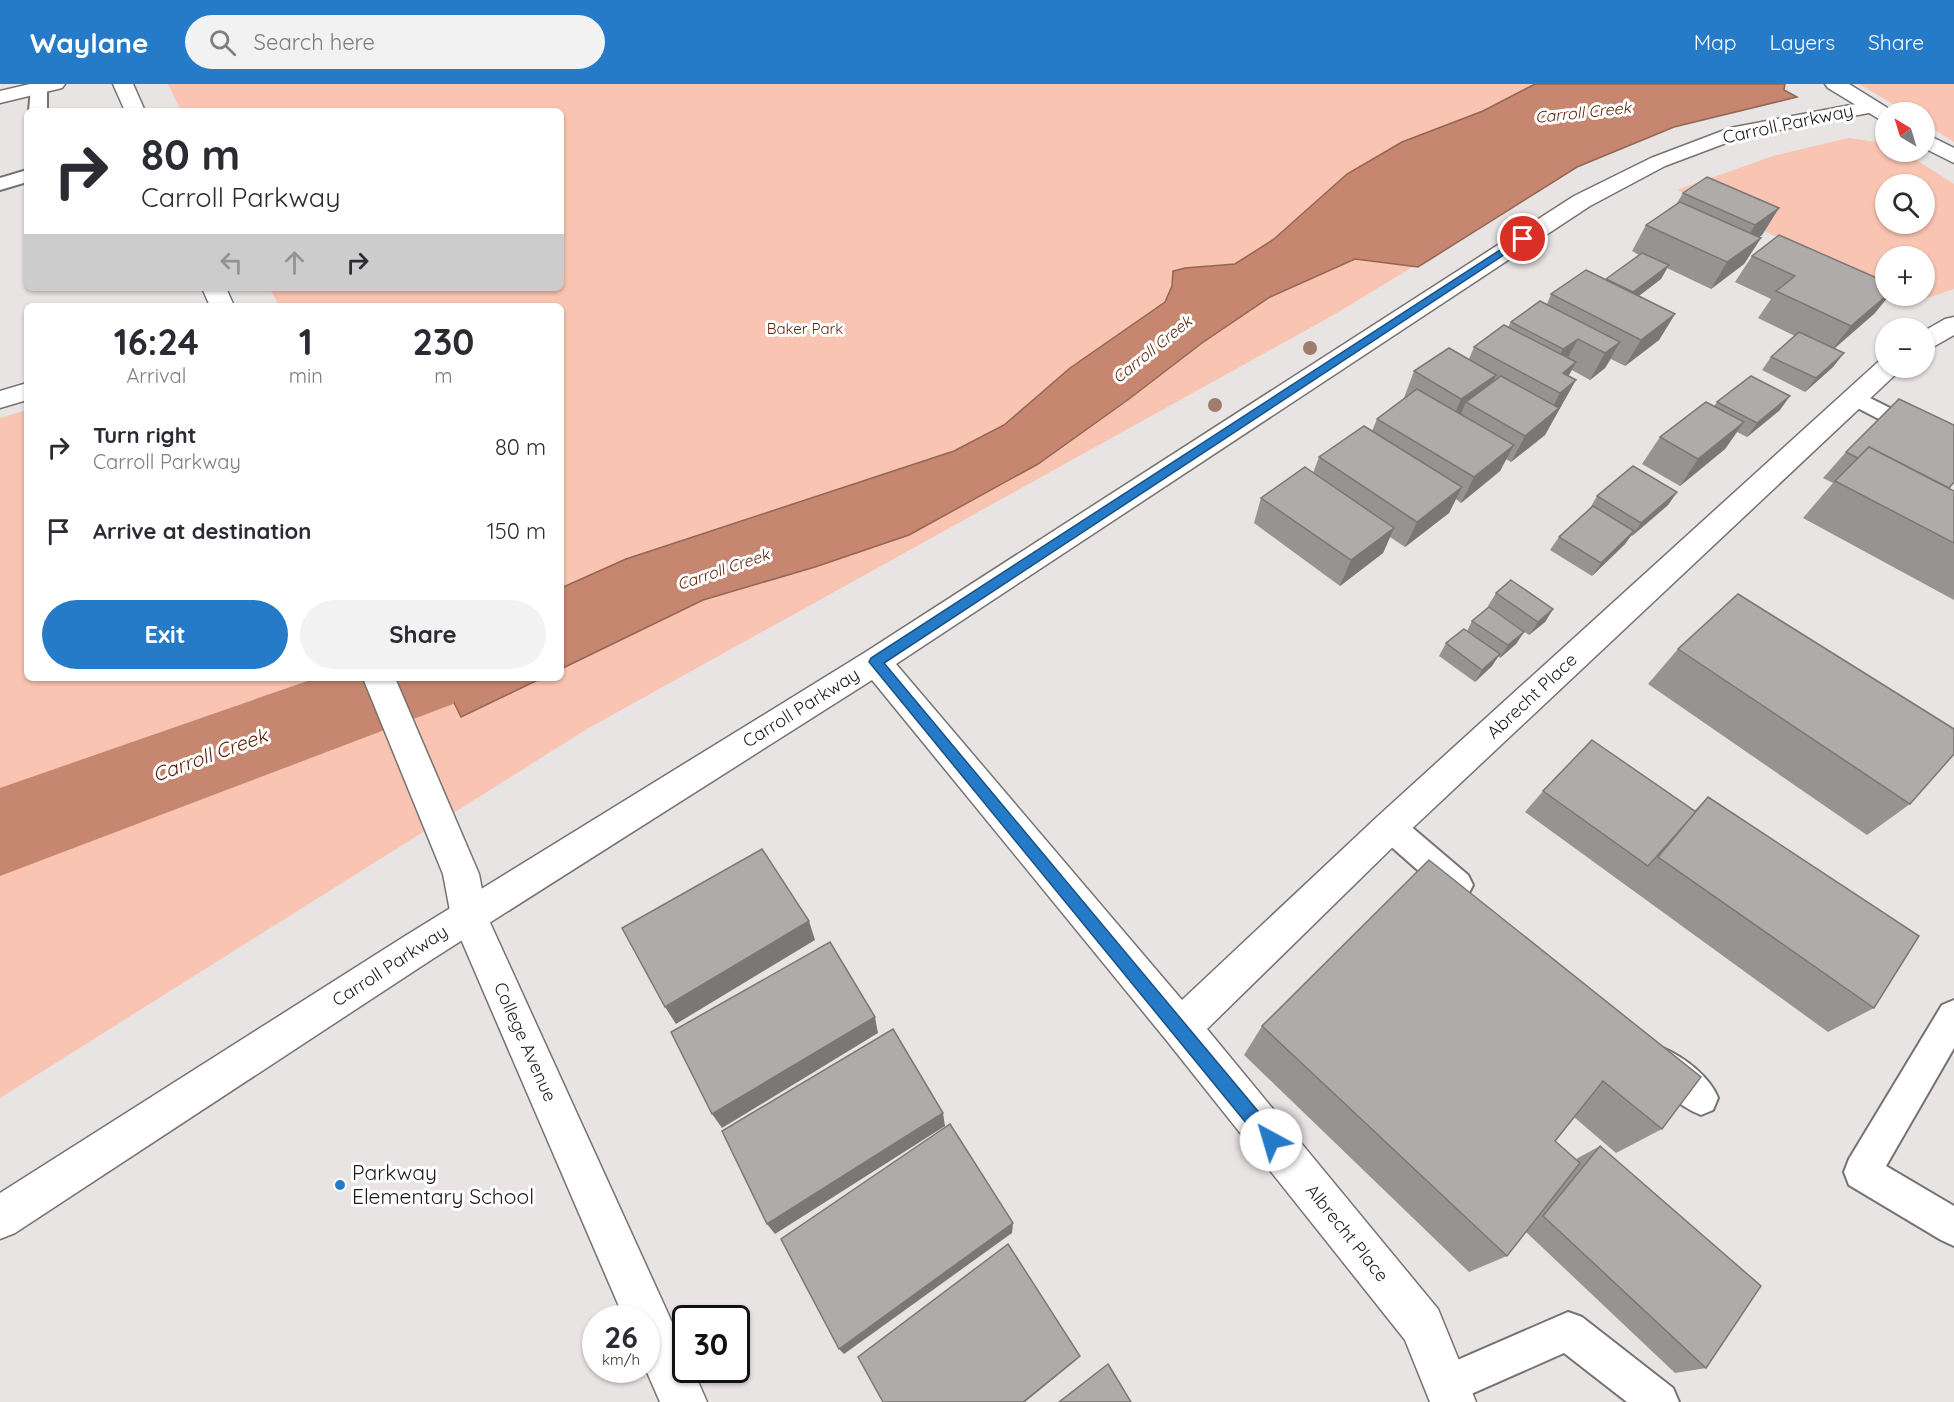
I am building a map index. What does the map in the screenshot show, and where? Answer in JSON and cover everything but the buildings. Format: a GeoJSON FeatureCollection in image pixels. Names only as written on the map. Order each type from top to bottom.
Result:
{"type":"FeatureCollection","features":[{"type":"Feature","properties":{"kind":"street"},"geometry":{"type":"LineString","coordinates":[[123,84],[134,108]]}},
{"type":"Feature","properties":{"kind":"street"},"geometry":{"type":"LineString","coordinates":[[1835,84],[1875,109]]}},
{"type":"Feature","properties":{"kind":"street"},"geometry":{"type":"LineString","coordinates":[[0,97],[47,86]]}},
{"type":"Feature","properties":{"kind":"street","name":"Carroll Parkway"},"geometry":{"type":"LineString","coordinates":[[0,1218],[469,916],[875,662],[1582,201],[1658,162],[1737,132],[1801,118],[1875,111]]}},
{"type":"Feature","properties":{"kind":"street"},"geometry":{"type":"LineString","coordinates":[[1935,146],[1954,157]]}},
{"type":"Feature","properties":{"kind":"street"},"geometry":{"type":"LineString","coordinates":[[1935,335],[1954,324]]}},
{"type":"Feature","properties":{"kind":"street","name":"Abrecht Place"},"geometry":{"type":"LineString","coordinates":[[1181,1028],[1390,827],[1876,378]]}},
{"type":"Feature","properties":{"kind":"street"},"geometry":{"type":"LineString","coordinates":[[0,399],[24,392]]}},
{"type":"Feature","properties":{"kind":"street","name":"Albrecht Place"},"geometry":{"type":"LineString","coordinates":[[875,662],[1181,1028],[1422,1325],[1449,1393]]}},
{"type":"Feature","properties":{"kind":"street","name":"College Avenue"},"geometry":{"type":"LineString","coordinates":[[380,681],[461,874],[469,916],[684,1402]]}},
{"type":"Feature","properties":{"kind":"lane"},"geometry":{"type":"LineString","coordinates":[[39,108],[47,86]]}},
{"type":"Feature","properties":{"kind":"lane"},"geometry":{"type":"LineString","coordinates":[[0,184],[24,177]]}},
{"type":"Feature","properties":{"kind":"lane"},"geometry":{"type":"LineString","coordinates":[[1854,397],[1954,450]]}},
{"type":"Feature","properties":{"kind":"lane"},"geometry":{"type":"LineString","coordinates":[[1390,827],[1479,905]]}},
{"type":"Feature","properties":{"kind":"lane"},"geometry":{"type":"LineString","coordinates":[[1954,1016],[1863,1172],[1954,1227]]}},
{"type":"Feature","properties":{"kind":"lane"},"geometry":{"type":"LineString","coordinates":[[1639,1044],[1701,1098]]}},
{"type":"Feature","properties":{"kind":"lane"},"geometry":{"type":"LineString","coordinates":[[1449,1393],[1568,1331],[1659,1402]]}},
{"type":"Feature","properties":{"kind":"green space","name":"Baker Park"},"geometry":{"type":"Polygon","coordinates":[[[168,84],[1785,84],[1784,90],[1797,97],[1674,127],[1577,167],[1337,313],[587,729],[0,1098],[0,418],[24,411],[24,681],[564,681],[564,303],[278,303],[272,291],[564,291],[564,108],[180,108],[168,84]]]}},
{"type":"Feature","properties":{"kind":"green space"},"geometry":{"type":"Polygon","coordinates":[[[1859,84],[1954,84],[1954,142],[1935,130],[1935,102],[1889,102],[1859,84]]]}},
{"type":"Feature","properties":{"kind":"green space"},"geometry":{"type":"Polygon","coordinates":[[[1848,138],[1875,142],[1875,162],[1920,162],[1954,184],[1954,289],[1935,296],[1935,246],[1875,246],[1875,283],[1677,190],[1773,156],[1848,138]]]}},
{"type":"Feature","properties":{"kind":"water"},"geometry":{"type":"Polygon","coordinates":[[[1535,84],[1785,84],[1784,90],[1797,97],[1674,127],[1577,167],[1418,267],[1355,259],[1270,297],[1202,343],[1038,464],[909,535],[815,567],[703,600],[564,668],[564,587],[626,559],[954,451],[1004,425],[1070,368],[1165,302],[1172,286],[1173,271],[1235,264],[1274,239],[1347,174],[1402,142],[1483,111],[1535,84]]]}},
{"type":"Feature","properties":{"kind":"water"},"geometry":{"type":"Polygon","coordinates":[[[443,681],[536,681],[461,717],[443,681]]]}},
{"type":"Feature","properties":{"kind":"waterway","name":"Carroll Creek"},"geometry":{"type":"LineString","coordinates":[[0,832],[413,681]]}},
{"type":"Feature","properties":{"kind":"place","name":"Parkway Elementary School"},"geometry":{"type":"Point","coordinates":[340,1185]}},
{"type":"Feature","properties":{"kind":"route"},"geometry":{"type":"LineString","coordinates":[[1271,1140],[1181,1028],[875,662],[1523,239]]}}]}
